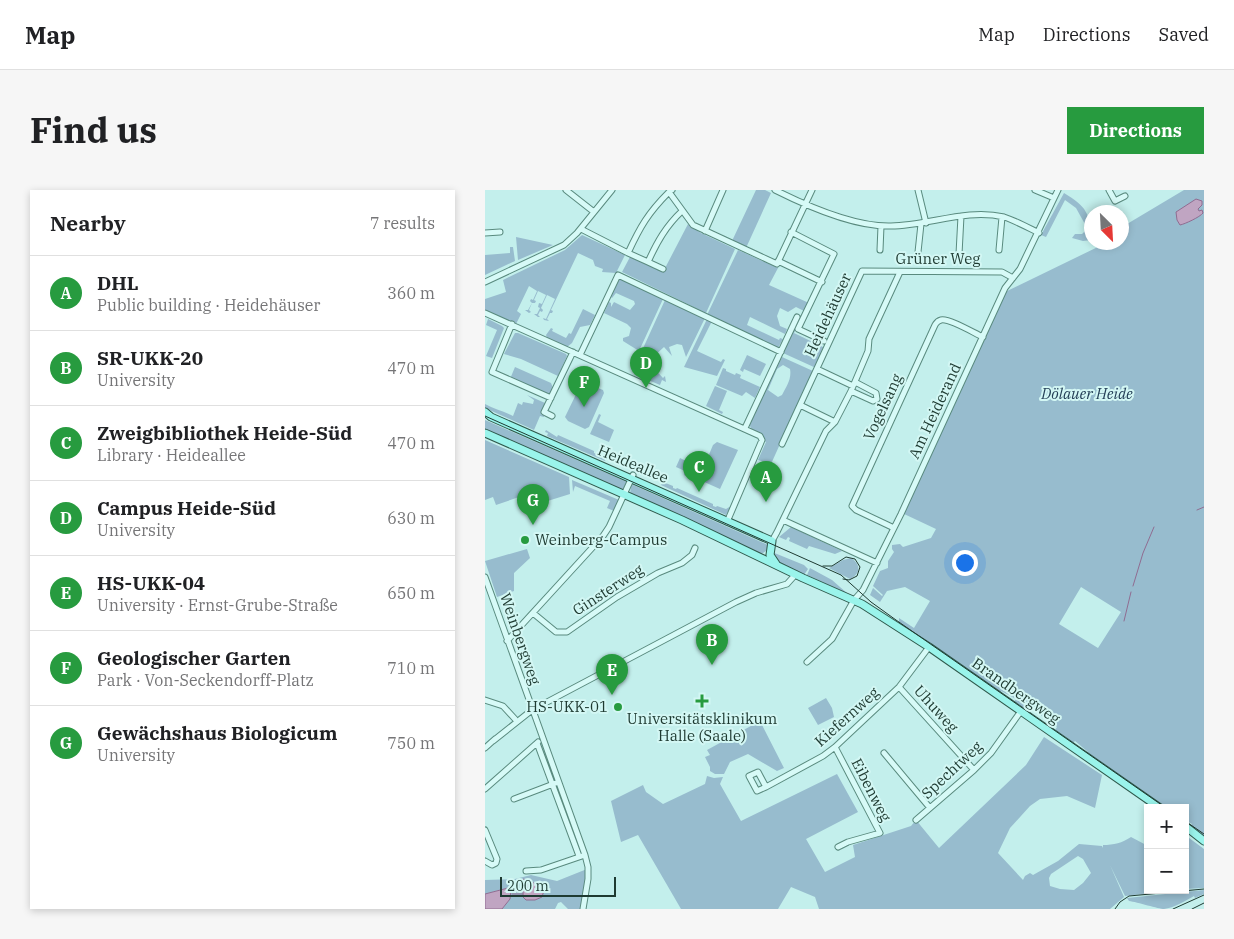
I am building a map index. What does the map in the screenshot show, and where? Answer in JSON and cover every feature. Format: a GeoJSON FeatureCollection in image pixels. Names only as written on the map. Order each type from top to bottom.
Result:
{"type":"FeatureCollection","features":[{"type":"Feature","properties":{"kind":"main road","name":"Heideallee"},"geometry":{"type":"LineString","coordinates":[[485,412],[491,417],[632,477],[772,541]]}},
{"type":"Feature","properties":{"kind":"main road","name":"Heideallee"},"geometry":{"type":"LineString","coordinates":[[485,433],[760,556],[796,574]]}},
{"type":"Feature","properties":{"kind":"main road"},"geometry":{"type":"LineString","coordinates":[[772,541],[771,558],[776,564]]}},
{"type":"Feature","properties":{"kind":"main road"},"geometry":{"type":"LineString","coordinates":[[760,556],[765,555],[770,550]]}},
{"type":"Feature","properties":{"kind":"main road","name":"Brandbergweg"},"geometry":{"type":"LineString","coordinates":[[796,574],[854,600],[929,647],[1154,804]]}},
{"type":"Feature","properties":{"kind":"main road"},"geometry":{"type":"LineString","coordinates":[[1189,829],[1204,841]]}},
{"type":"Feature","properties":{"kind":"street"},"geometry":{"type":"LineString","coordinates":[[566,190],[594,212]]}},
{"type":"Feature","properties":{"kind":"street"},"geometry":{"type":"LineString","coordinates":[[485,282],[561,247],[581,229],[612,190]]}},
{"type":"Feature","properties":{"kind":"street"},"geometry":{"type":"LineString","coordinates":[[705,231],[723,190]]}},
{"type":"Feature","properties":{"kind":"street"},"geometry":{"type":"LineString","coordinates":[[775,190],[805,204],[851,220],[881,226],[923,223],[961,216],[981,215],[1017,221],[1039,233]]}},
{"type":"Feature","properties":{"kind":"street"},"geometry":{"type":"LineString","coordinates":[[628,253],[638,231],[651,210],[670,191],[693,226],[777,264],[812,190]]}},
{"type":"Feature","properties":{"kind":"street"},"geometry":{"type":"LineString","coordinates":[[918,190],[923,223],[918,252]]}},
{"type":"Feature","properties":{"kind":"street"},"geometry":{"type":"LineString","coordinates":[[1035,190],[1054,198]]}},
{"type":"Feature","properties":{"kind":"street","name":"Am Heiderand"},"geometry":{"type":"LineString","coordinates":[[807,662],[832,639],[854,600],[863,590],[894,528],[1005,288],[1020,269],[1039,233],[1058,190]]}},
{"type":"Feature","properties":{"kind":"street"},"geometry":{"type":"LineString","coordinates":[[1109,190],[1115,201],[1125,196]]}},
{"type":"Feature","properties":{"kind":"street"},"geometry":{"type":"LineString","coordinates":[[648,262],[670,222],[682,211]]}},
{"type":"Feature","properties":{"kind":"street"},"geometry":{"type":"LineString","coordinates":[[959,254],[961,216]]}},
{"type":"Feature","properties":{"kind":"street"},"geometry":{"type":"LineString","coordinates":[[999,250],[1002,217]]}},
{"type":"Feature","properties":{"kind":"street"},"geometry":{"type":"LineString","coordinates":[[880,250],[881,226]]}},
{"type":"Feature","properties":{"kind":"street"},"geometry":{"type":"LineString","coordinates":[[581,229],[663,269]]}},
{"type":"Feature","properties":{"kind":"street"},"geometry":{"type":"LineString","coordinates":[[485,233],[500,232]]}},
{"type":"Feature","properties":{"kind":"street"},"geometry":{"type":"LineString","coordinates":[[791,232],[834,254],[798,329],[823,341]]}},
{"type":"Feature","properties":{"kind":"street"},"geometry":{"type":"LineString","coordinates":[[778,261],[822,282]]}},
{"type":"Feature","properties":{"kind":"street","name":"Grüner Weg"},"geometry":{"type":"LineString","coordinates":[[862,271],[1002,272],[1013,278]]}},
{"type":"Feature","properties":{"kind":"street","name":"Heidehäuser"},"geometry":{"type":"LineString","coordinates":[[782,444],[862,271]]}},
{"type":"Feature","properties":{"kind":"street"},"geometry":{"type":"LineString","coordinates":[[772,541],[826,431],[835,422],[853,386],[868,351],[869,339],[900,272]]}},
{"type":"Feature","properties":{"kind":"street"},"geometry":{"type":"LineString","coordinates":[[580,355],[618,275],[781,352]]}},
{"type":"Feature","properties":{"kind":"street"},"geometry":{"type":"LineString","coordinates":[[485,313],[760,436],[762,440],[727,522]]}},
{"type":"Feature","properties":{"kind":"street"},"geometry":{"type":"LineString","coordinates":[[745,428],[797,317]]}},
{"type":"Feature","properties":{"kind":"street","name":"Vogelsang"},"geometry":{"type":"LineString","coordinates":[[894,528],[856,510],[852,506],[907,384],[938,321],[943,319],[953,322],[983,337]]}},
{"type":"Feature","properties":{"kind":"street"},"geometry":{"type":"LineString","coordinates":[[512,324],[492,372],[551,398]]}},
{"type":"Feature","properties":{"kind":"street"},"geometry":{"type":"LineString","coordinates":[[552,416],[544,412],[573,352]]}},
{"type":"Feature","properties":{"kind":"street","name":"Heidehäuser"},"geometry":{"type":"LineString","coordinates":[[817,369],[853,386]]}},
{"type":"Feature","properties":{"kind":"street"},"geometry":{"type":"LineString","coordinates":[[800,405],[835,422]]}},
{"type":"Feature","properties":{"kind":"street"},"geometry":{"type":"LineString","coordinates":[[507,640],[603,536],[632,477]]}},
{"type":"Feature","properties":{"kind":"street"},"geometry":{"type":"LineString","coordinates":[[783,520],[877,563]]}},
{"type":"Feature","properties":{"kind":"street","name":"Ginsterweg"},"geometry":{"type":"LineString","coordinates":[[533,613],[556,632],[567,632],[617,596],[658,573],[682,563],[692,555],[695,548]]}},
{"type":"Feature","properties":{"kind":"street"},"geometry":{"type":"LineString","coordinates":[[493,741],[515,719],[531,708],[746,598],[787,584],[796,574]]}},
{"type":"Feature","properties":{"kind":"street","name":"Weinbergweg"},"geometry":{"type":"LineString","coordinates":[[485,577],[543,739],[556,783]]}},
{"type":"Feature","properties":{"kind":"street","name":"Kiefernweg"},"geometry":{"type":"LineString","coordinates":[[765,787],[823,756],[835,747],[899,687],[929,647]]}},
{"type":"Feature","properties":{"kind":"street","name":"Uhuweg"},"geometry":{"type":"LineString","coordinates":[[899,687],[974,770]]}},
{"type":"Feature","properties":{"kind":"street"},"geometry":{"type":"LineString","coordinates":[[485,700],[499,704],[507,709],[515,719]]}},
{"type":"Feature","properties":{"kind":"street"},"geometry":{"type":"LineString","coordinates":[[485,748],[531,708]]}},
{"type":"Feature","properties":{"kind":"street","name":"Spechtweg"},"geometry":{"type":"LineString","coordinates":[[915,820],[974,770],[991,752],[1021,710]]}},
{"type":"Feature","properties":{"kind":"street"},"geometry":{"type":"LineString","coordinates":[[485,789],[543,739]]}},
{"type":"Feature","properties":{"kind":"street"},"geometry":{"type":"LineString","coordinates":[[537,743],[556,783],[585,855],[588,867],[583,909]]}},
{"type":"Feature","properties":{"kind":"street","name":"Eibenweg"},"geometry":{"type":"LineString","coordinates":[[835,747],[879,833],[848,842],[838,847]]}},
{"type":"Feature","properties":{"kind":"street"},"geometry":{"type":"LineString","coordinates":[[884,753],[930,808]]}},
{"type":"Feature","properties":{"kind":"street"},"geometry":{"type":"LineString","coordinates":[[514,799],[556,783]]}},
{"type":"Feature","properties":{"kind":"street"},"geometry":{"type":"LineString","coordinates":[[556,783],[579,856]]}},
{"type":"Feature","properties":{"kind":"street"},"geometry":{"type":"LineString","coordinates":[[485,830],[487,842],[497,858],[496,862],[492,865],[485,861]]}},
{"type":"Feature","properties":{"kind":"street"},"geometry":{"type":"LineString","coordinates":[[526,871],[541,870],[585,855]]}},
{"type":"Feature","properties":{"kind":"green space"},"geometry":{"type":"Polygon","coordinates":[[[756,190],[765,190],[771,193],[746,248],[732,241],[756,190]]]}},
{"type":"Feature","properties":{"kind":"green space","name":"Dölauer Heide"},"geometry":{"type":"Polygon","coordinates":[[[1184,190],[1204,190],[1204,838],[1190,826],[1192,824],[1189,822],[1189,804],[1157,804],[1087,754],[1088,752],[1075,741],[1072,744],[1054,732],[1057,727],[1030,707],[1026,705],[1023,710],[1013,703],[1016,699],[1001,691],[1000,693],[899,624],[899,618],[914,628],[930,601],[905,587],[887,591],[880,602],[870,595],[873,588],[883,595],[873,586],[880,571],[888,568],[888,561],[894,552],[892,545],[900,544],[903,547],[931,538],[936,529],[902,513],[1005,292],[1092,250],[1129,250],[1129,223],[1184,190]],[[1081,587],[1059,624],[1098,648],[1121,612],[1081,587]]]}},
{"type":"Feature","properties":{"kind":"green space"},"geometry":{"type":"Polygon","coordinates":[[[1064,193],[1084,210],[1084,222],[1076,208],[1065,200],[1046,237],[1041,235],[1064,193]]]}},
{"type":"Feature","properties":{"kind":"green space"},"geometry":{"type":"Polygon","coordinates":[[[688,224],[701,233],[735,249],[706,313],[622,272],[630,257],[663,272],[688,224]]]}},
{"type":"Feature","properties":{"kind":"green space"},"geometry":{"type":"Polygon","coordinates":[[[1084,232],[1084,241],[1072,238],[1075,234],[1082,234],[1084,232]]]}},
{"type":"Feature","properties":{"kind":"green space"},"geometry":{"type":"Polygon","coordinates":[[[582,235],[625,255],[616,273],[602,272],[603,269],[595,266],[593,260],[578,253],[551,310],[553,311],[547,319],[549,321],[543,318],[546,319],[555,299],[547,295],[541,308],[543,310],[538,315],[540,317],[534,314],[537,314],[540,308],[538,307],[539,303],[542,304],[546,295],[538,291],[534,300],[536,301],[535,303],[530,301],[531,299],[533,300],[537,291],[529,286],[517,311],[521,314],[516,324],[485,310],[485,299],[506,292],[503,280],[565,250],[582,235]]]}},
{"type":"Feature","properties":{"kind":"green space"},"geometry":{"type":"Polygon","coordinates":[[[516,237],[553,245],[518,260],[516,237]]]}},
{"type":"Feature","properties":{"kind":"green space"},"geometry":{"type":"Polygon","coordinates":[[[510,247],[513,247],[515,261],[485,275],[485,255],[510,253],[510,247]]]}},
{"type":"Feature","properties":{"kind":"green space"},"geometry":{"type":"Polygon","coordinates":[[[738,250],[778,268],[769,285],[809,303],[804,311],[796,307],[788,312],[780,308],[777,316],[780,326],[787,329],[785,334],[750,317],[747,325],[779,340],[780,338],[783,339],[778,348],[707,315],[738,250]]]}},
{"type":"Feature","properties":{"kind":"green space"},"geometry":{"type":"Polygon","coordinates":[[[620,278],[663,299],[639,351],[623,341],[623,338],[629,336],[631,328],[627,324],[604,313],[609,302],[611,307],[614,302],[630,310],[635,304],[634,301],[616,293],[611,297],[620,278]]]}},
{"type":"Feature","properties":{"kind":"green space"},"geometry":{"type":"Polygon","coordinates":[[[665,300],[705,318],[686,357],[682,345],[677,344],[669,347],[672,356],[664,347],[651,359],[650,353],[640,355],[665,300]]]}},
{"type":"Feature","properties":{"kind":"green space"},"geometry":{"type":"Polygon","coordinates":[[[583,309],[595,315],[590,325],[580,327],[572,343],[567,347],[547,338],[546,335],[551,328],[553,329],[552,331],[566,338],[569,333],[571,334],[583,309]]]}},
{"type":"Feature","properties":{"kind":"green space"},"geometry":{"type":"Polygon","coordinates":[[[804,314],[794,333],[825,348],[816,368],[783,353],[791,334],[804,314]]]}},
{"type":"Feature","properties":{"kind":"green space"},"geometry":{"type":"Polygon","coordinates":[[[488,319],[504,328],[492,358],[486,356],[497,330],[486,325],[488,319]]]}},
{"type":"Feature","properties":{"kind":"green space"},"geometry":{"type":"Polygon","coordinates":[[[707,319],[712,321],[697,351],[721,362],[723,359],[725,360],[717,376],[684,367],[707,319]]]}},
{"type":"Feature","properties":{"kind":"green space"},"geometry":{"type":"Polygon","coordinates":[[[515,333],[566,354],[567,356],[558,376],[521,359],[504,354],[515,333]]]}},
{"type":"Feature","properties":{"kind":"green space"},"geometry":{"type":"Polygon","coordinates":[[[747,355],[766,364],[760,376],[744,369],[743,372],[740,370],[747,355]]]}},
{"type":"Feature","properties":{"kind":"green space"},"geometry":{"type":"Polygon","coordinates":[[[782,357],[813,371],[771,464],[758,460],[766,442],[762,435],[752,430],[749,424],[782,357]],[[783,365],[777,369],[768,390],[778,397],[782,395],[788,383],[790,369],[783,365]]]}},
{"type":"Feature","properties":{"kind":"green space"},"geometry":{"type":"Polygon","coordinates":[[[650,364],[663,378],[665,376],[666,382],[662,380],[660,385],[634,374],[636,369],[655,377],[636,368],[650,364]]]}},
{"type":"Feature","properties":{"kind":"green space"},"geometry":{"type":"Polygon","coordinates":[[[515,367],[551,383],[553,388],[550,393],[546,394],[510,379],[515,367]]]}},
{"type":"Feature","properties":{"kind":"green space"},"geometry":{"type":"Polygon","coordinates":[[[723,368],[735,375],[736,373],[741,375],[740,378],[760,387],[755,398],[746,392],[742,396],[716,385],[723,368]]]}},
{"type":"Feature","properties":{"kind":"green space"},"geometry":{"type":"Polygon","coordinates":[[[582,382],[603,390],[604,393],[589,427],[585,429],[568,421],[565,417],[582,382]]]}},
{"type":"Feature","properties":{"kind":"green space"},"geometry":{"type":"Polygon","coordinates":[[[715,386],[727,391],[719,410],[723,412],[722,414],[706,406],[715,386]]]}},
{"type":"Feature","properties":{"kind":"green space"},"geometry":{"type":"Polygon","coordinates":[[[527,395],[545,403],[541,414],[544,417],[540,416],[534,430],[485,408],[485,404],[513,416],[518,403],[522,405],[523,402],[533,404],[534,400],[527,395]]]}},
{"type":"Feature","properties":{"kind":"green space"},"geometry":{"type":"Polygon","coordinates":[[[599,414],[601,415],[598,422],[614,430],[609,442],[590,434],[599,414]]]}},
{"type":"Feature","properties":{"kind":"green space"},"geometry":{"type":"Polygon","coordinates":[[[485,420],[627,482],[622,493],[485,433],[485,420]]]}},
{"type":"Feature","properties":{"kind":"green space"},"geometry":{"type":"Polygon","coordinates":[[[546,430],[557,437],[558,435],[594,451],[594,453],[607,457],[605,461],[547,436],[546,430]]]}},
{"type":"Feature","properties":{"kind":"green space"},"geometry":{"type":"Polygon","coordinates":[[[485,440],[569,477],[570,494],[538,504],[539,508],[531,510],[525,495],[496,505],[493,497],[485,500],[485,440]]]}},
{"type":"Feature","properties":{"kind":"green space"},"geometry":{"type":"Polygon","coordinates":[[[717,442],[738,450],[720,489],[702,481],[700,476],[713,445],[717,442]]]}},
{"type":"Feature","properties":{"kind":"green space"},"geometry":{"type":"Polygon","coordinates":[[[680,458],[696,466],[698,461],[701,462],[694,479],[684,475],[685,471],[676,467],[680,458]]]}},
{"type":"Feature","properties":{"kind":"green space"},"geometry":{"type":"Polygon","coordinates":[[[572,480],[619,500],[614,511],[607,508],[610,501],[575,486],[573,492],[572,480]]]}},
{"type":"Feature","properties":{"kind":"green space"},"geometry":{"type":"Polygon","coordinates":[[[663,482],[713,504],[713,506],[726,509],[731,506],[726,515],[661,485],[663,482]]]}},
{"type":"Feature","properties":{"kind":"green space"},"geometry":{"type":"Polygon","coordinates":[[[631,484],[768,545],[766,551],[760,555],[630,496],[631,484]]]}},
{"type":"Feature","properties":{"kind":"green space"},"geometry":{"type":"Polygon","coordinates":[[[791,527],[842,551],[835,554],[809,546],[807,549],[789,541],[790,538],[788,537],[786,540],[779,537],[791,527]]]}},
{"type":"Feature","properties":{"kind":"green space"},"geometry":{"type":"Polygon","coordinates":[[[527,549],[530,558],[514,573],[514,591],[497,597],[485,561],[527,549]]]}},
{"type":"Feature","properties":{"kind":"green space"},"geometry":{"type":"Polygon","coordinates":[[[772,552],[804,565],[808,569],[804,575],[775,561],[772,552]]]}},
{"type":"Feature","properties":{"kind":"green space"},"geometry":{"type":"Polygon","coordinates":[[[851,558],[857,563],[858,572],[850,579],[829,568],[843,560],[851,558]]]}},
{"type":"Feature","properties":{"kind":"green space"},"geometry":{"type":"Polygon","coordinates":[[[810,568],[832,580],[848,594],[807,575],[810,568]]]}},
{"type":"Feature","properties":{"kind":"green space"},"geometry":{"type":"Polygon","coordinates":[[[826,698],[832,708],[834,717],[818,725],[808,708],[826,698]]]}},
{"type":"Feature","properties":{"kind":"green space"},"geometry":{"type":"Polygon","coordinates":[[[760,721],[784,768],[777,771],[748,754],[730,762],[724,774],[715,774],[710,771],[705,757],[710,755],[707,750],[760,721]]]}},
{"type":"Feature","properties":{"kind":"green space"},"geometry":{"type":"Polygon","coordinates":[[[1044,737],[1102,775],[1095,808],[1067,796],[1040,799],[1030,806],[1010,828],[998,853],[1023,880],[1030,873],[1033,875],[1058,861],[1079,844],[1102,846],[1103,848],[1103,845],[1118,843],[1131,837],[1144,844],[1144,894],[1125,896],[1110,865],[1124,897],[1110,909],[819,909],[815,897],[791,887],[778,909],[681,909],[638,835],[621,842],[611,801],[643,785],[646,792],[663,804],[705,784],[707,776],[714,778],[723,777],[720,784],[741,821],[837,774],[858,812],[806,839],[825,872],[855,857],[853,845],[911,826],[916,820],[939,848],[1026,765],[1044,737]],[[1078,856],[1051,874],[1049,878],[1050,886],[1074,890],[1091,873],[1083,859],[1078,856]]]}},
{"type":"Feature","properties":{"kind":"green space"},"geometry":{"type":"Polygon","coordinates":[[[1189,838],[1204,849],[1204,888],[1189,889],[1189,838]]]}},
{"type":"Feature","properties":{"kind":"green space"},"geometry":{"type":"Polygon","coordinates":[[[587,869],[586,886],[581,909],[568,909],[561,902],[558,903],[555,909],[502,909],[510,899],[508,888],[485,894],[485,880],[515,879],[531,875],[557,881],[587,869]],[[523,879],[523,897],[526,900],[535,900],[542,897],[545,887],[523,879]]]}},
{"type":"Feature","properties":{"kind":"green space"},"geometry":{"type":"Polygon","coordinates":[[[1204,890],[1204,894],[1195,898],[1194,896],[1176,906],[1164,909],[1129,901],[1127,898],[1166,894],[1189,894],[1189,892],[1204,890]]]}},
{"type":"Feature","properties":{"kind":"shaded area"},"geometry":{"type":"Polygon","coordinates":[[[1196,199],[1202,201],[1202,205],[1198,209],[1199,211],[1202,210],[1203,213],[1180,225],[1176,212],[1196,199]]]}},
{"type":"Feature","properties":{"kind":"shaded area"},"geometry":{"type":"Polygon","coordinates":[[[523,879],[545,887],[542,897],[535,900],[526,900],[523,897],[523,879]]]}},
{"type":"Feature","properties":{"kind":"shaded area"},"geometry":{"type":"Polygon","coordinates":[[[508,888],[511,890],[510,899],[502,909],[485,909],[485,894],[508,888]]]}},
{"type":"Feature","properties":{"kind":"waterway"},"geometry":{"type":"LineString","coordinates":[[1197,510],[1204,507]]}},
{"type":"Feature","properties":{"kind":"waterway"},"geometry":{"type":"LineString","coordinates":[[1133,586],[1143,553],[1154,527]]}},
{"type":"Feature","properties":{"kind":"waterway"},"geometry":{"type":"LineString","coordinates":[[1124,621],[1131,592]]}},
{"type":"Feature","properties":{"kind":"waterway"},"geometry":{"type":"LineString","coordinates":[[512,894],[523,894]]}},
{"type":"Feature","properties":{"kind":"tram line"},"geometry":{"type":"LineString","coordinates":[[485,416],[841,575],[871,602],[896,620],[1160,804]]}},
{"type":"Feature","properties":{"kind":"tram line"},"geometry":{"type":"LineString","coordinates":[[823,566],[832,566],[846,557],[855,559],[860,567],[857,576],[849,580],[843,579]]}},
{"type":"Feature","properties":{"kind":"tram line"},"geometry":{"type":"LineString","coordinates":[[1189,824],[1204,834]]}},
{"type":"Feature","properties":{"kind":"tram line"},"geometry":{"type":"LineString","coordinates":[[1115,909],[1120,902],[1129,896],[1204,889]]}},
{"type":"Feature","properties":{"kind":"tram line"},"geometry":{"type":"LineString","coordinates":[[1173,909],[1204,895]]}},
{"type":"Feature","properties":{"kind":"tram line"},"geometry":{"type":"LineString","coordinates":[[1192,909],[1204,903]]}},
{"type":"Feature","properties":{"kind":"place","name":"Campus Heide-Süd"},"geometry":{"type":"Point","coordinates":[646,388]}},
{"type":"Feature","properties":{"kind":"place","name":"Geologischer Garten"},"geometry":{"type":"Point","coordinates":[584,407]}},
{"type":"Feature","properties":{"kind":"place","name":"Zweigbibliothek Heide-Süd"},"geometry":{"type":"Point","coordinates":[699,492]}},
{"type":"Feature","properties":{"kind":"place","name":"DHL"},"geometry":{"type":"Point","coordinates":[766,502]}},
{"type":"Feature","properties":{"kind":"place","name":"Gewächshaus Biologicum"},"geometry":{"type":"Point","coordinates":[533,525]}},
{"type":"Feature","properties":{"kind":"place","name":"Weinberg-Campus"},"geometry":{"type":"Point","coordinates":[525,540]}},
{"type":"Feature","properties":{"kind":"place","name":"SR-UKK-20"},"geometry":{"type":"Point","coordinates":[712,665]}},
{"type":"Feature","properties":{"kind":"place","name":"HS-UKK-04"},"geometry":{"type":"Point","coordinates":[612,695]}},
{"type":"Feature","properties":{"kind":"place","name":"Universitätsklinikum Halle (Saale)"},"geometry":{"type":"Point","coordinates":[702,701]}},
{"type":"Feature","properties":{"kind":"place","name":"HS-UKK-01"},"geometry":{"type":"Point","coordinates":[618,707]}}]}
